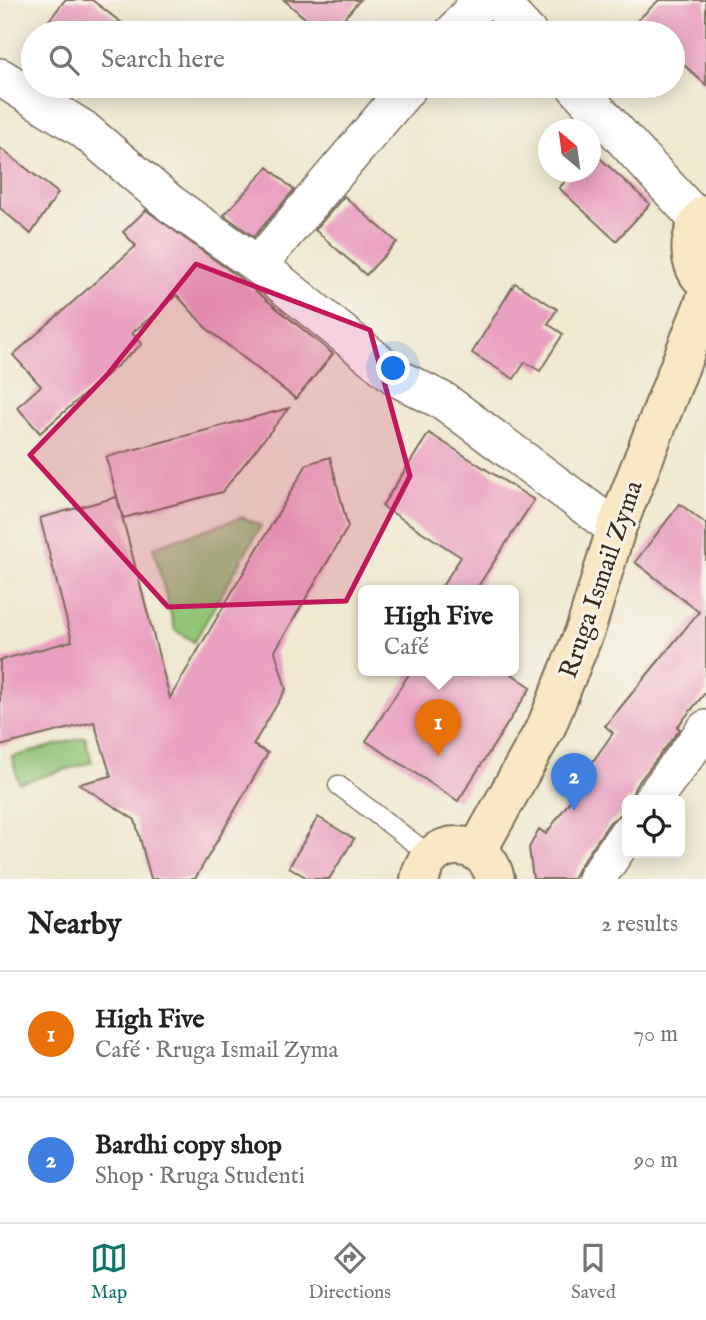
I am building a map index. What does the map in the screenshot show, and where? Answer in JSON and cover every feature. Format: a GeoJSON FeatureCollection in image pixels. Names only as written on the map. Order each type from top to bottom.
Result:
{"type":"FeatureCollection","features":[{"type":"Feature","properties":{"kind":"main road"},"geometry":{"type":"LineString","coordinates":[[703,217],[693,234],[690,249],[693,264],[706,283]]}},
{"type":"Feature","properties":{"kind":"main road","name":"Rruga Ismail Zyma"},"geometry":{"type":"LineString","coordinates":[[486,865],[586,628],[616,529],[706,299]]}},
{"type":"Feature","properties":{"kind":"main road"},"geometry":{"type":"LineString","coordinates":[[426,868],[451,846],[466,846],[486,865]]}},
{"type":"Feature","properties":{"kind":"street"},"geometry":{"type":"LineString","coordinates":[[463,21],[481,0]]}},
{"type":"Feature","properties":{"kind":"street"},"geometry":{"type":"LineString","coordinates":[[497,0],[517,21]]}},
{"type":"Feature","properties":{"kind":"street"},"geometry":{"type":"LineString","coordinates":[[0,77],[21,90]]}},
{"type":"Feature","properties":{"kind":"street"},"geometry":{"type":"LineString","coordinates":[[33,98],[83,130],[171,204],[258,265],[399,379],[445,402],[616,529]]}},
{"type":"Feature","properties":{"kind":"street"},"geometry":{"type":"LineString","coordinates":[[258,265],[399,98]]}},
{"type":"Feature","properties":{"kind":"street"},"geometry":{"type":"LineString","coordinates":[[587,98],[703,217]]}},
{"type":"Feature","properties":{"kind":"street"},"geometry":{"type":"LineString","coordinates":[[656,795],[706,729]]}},
{"type":"Feature","properties":{"kind":"street"},"geometry":{"type":"LineString","coordinates":[[596,879],[622,841]]}},
{"type":"Feature","properties":{"kind":"lane"},"geometry":{"type":"LineString","coordinates":[[338,785],[426,868]]}},
{"type":"Feature","properties":{"kind":"highlighted area"},"geometry":{"type":"Polygon","coordinates":[[[196,264],[370,330],[410,476],[346,601],[168,607],[30,455],[107,375],[196,264]]]}},
{"type":"Feature","properties":{"kind":"green space"},"geometry":{"type":"Polygon","coordinates":[[[242,517],[261,526],[194,642],[175,630],[153,547],[242,517]]]}},
{"type":"Feature","properties":{"kind":"green space"},"geometry":{"type":"Polygon","coordinates":[[[85,737],[92,762],[19,783],[12,757],[85,737]]]}},
{"type":"Feature","properties":{"kind":"building"},"geometry":{"type":"Polygon","coordinates":[[[65,0],[92,0],[119,21],[48,21],[65,0]]]}},
{"type":"Feature","properties":{"kind":"building"},"geometry":{"type":"Polygon","coordinates":[[[284,0],[360,0],[342,21],[308,21],[284,0]]]}},
{"type":"Feature","properties":{"kind":"building"},"geometry":{"type":"Polygon","coordinates":[[[659,0],[706,0],[706,85],[685,66],[685,21],[637,21],[659,0]]]}},
{"type":"Feature","properties":{"kind":"building"},"geometry":{"type":"Polygon","coordinates":[[[0,148],[58,193],[31,234],[0,208],[0,148]]]}},
{"type":"Feature","properties":{"kind":"building"},"geometry":{"type":"Polygon","coordinates":[[[601,159],[650,204],[616,241],[559,188],[565,182],[601,182],[601,159]]]}},
{"type":"Feature","properties":{"kind":"building"},"geometry":{"type":"Polygon","coordinates":[[[268,167],[294,190],[254,237],[224,215],[268,167]]]}},
{"type":"Feature","properties":{"kind":"building"},"geometry":{"type":"Polygon","coordinates":[[[344,196],[397,242],[366,275],[315,230],[344,196]]]}},
{"type":"Feature","properties":{"kind":"building"},"geometry":{"type":"Polygon","coordinates":[[[146,210],[237,276],[333,354],[296,399],[206,328],[177,295],[132,333],[142,344],[40,433],[17,407],[41,386],[13,355],[136,246],[123,232],[146,210]]]}},
{"type":"Feature","properties":{"kind":"building"},"geometry":{"type":"Polygon","coordinates":[[[515,283],[557,309],[548,324],[563,334],[540,371],[525,362],[514,379],[472,353],[515,283]]]}},
{"type":"Feature","properties":{"kind":"building"},"geometry":{"type":"Polygon","coordinates":[[[289,408],[222,492],[123,518],[106,457],[289,408]]]}},
{"type":"Feature","properties":{"kind":"building"},"geometry":{"type":"Polygon","coordinates":[[[429,433],[534,500],[479,585],[443,585],[461,557],[382,506],[429,433]]]}},
{"type":"Feature","properties":{"kind":"building"},"geometry":{"type":"Polygon","coordinates":[[[330,457],[348,527],[275,651],[286,689],[253,745],[268,753],[195,879],[151,879],[135,820],[79,784],[111,776],[94,722],[0,746],[0,660],[72,641],[40,518],[117,497],[170,698],[307,464],[330,457]]]}},
{"type":"Feature","properties":{"kind":"building"},"geometry":{"type":"Polygon","coordinates":[[[680,504],[706,524],[706,692],[677,727],[680,729],[635,787],[632,795],[622,795],[622,812],[610,822],[573,879],[533,879],[529,848],[539,829],[546,834],[594,767],[591,764],[613,733],[605,726],[699,612],[635,562],[680,504]]]}},
{"type":"Feature","properties":{"kind":"building"},"geometry":{"type":"Polygon","coordinates":[[[408,676],[514,676],[531,687],[458,801],[366,741],[408,676]]]}},
{"type":"Feature","properties":{"kind":"building"},"geometry":{"type":"Polygon","coordinates":[[[318,817],[354,839],[329,879],[309,879],[289,867],[318,817]]]}},
{"type":"Feature","properties":{"kind":"place","name":"High Five"},"geometry":{"type":"Point","coordinates":[438,757]}},
{"type":"Feature","properties":{"kind":"place","name":"Bardhi copy shop"},"geometry":{"type":"Point","coordinates":[574,811]}}]}
